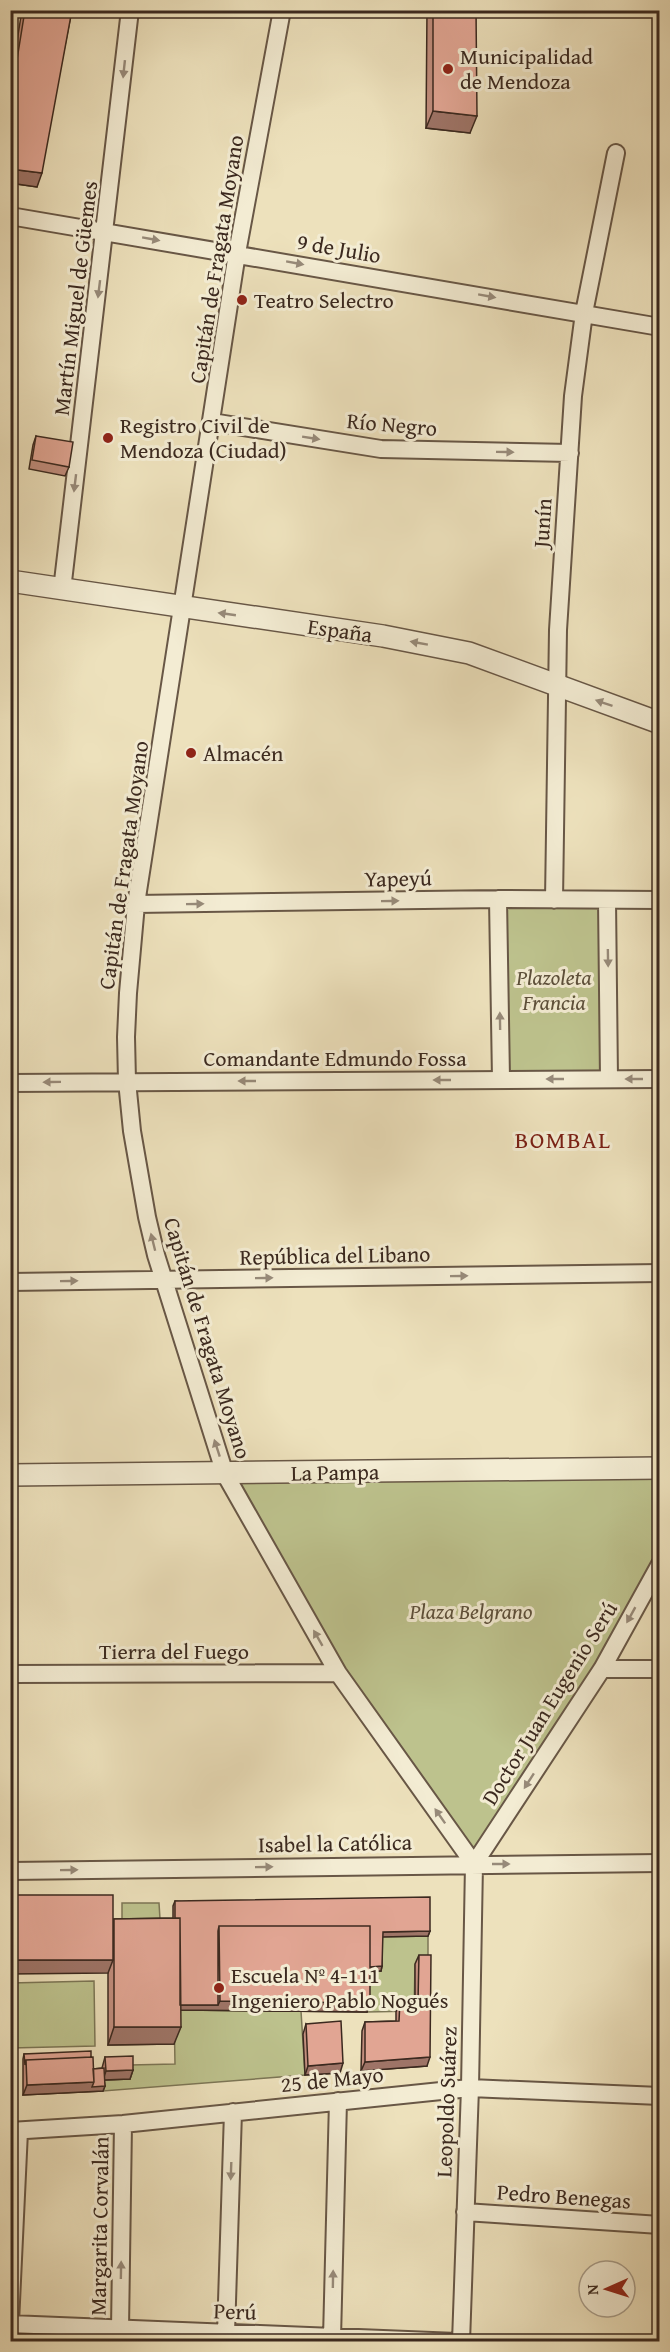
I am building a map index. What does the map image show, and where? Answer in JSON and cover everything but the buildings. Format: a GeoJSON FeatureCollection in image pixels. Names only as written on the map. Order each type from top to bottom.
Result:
{"type":"FeatureCollection","features":[{"type":"Feature","properties":{"kind":"street","name":"Martín Miguel de Güemes"},"geometry":{"type":"LineString","coordinates":[[62,590],[106,231],[130,10]]}},
{"type":"Feature","properties":{"kind":"street","name":"Capitán de Fragata Moyano"},"geometry":{"type":"LineString","coordinates":[[282,10],[237,253],[136,904],[128,993],[127,1081],[147,1217],[164,1280],[225,1474],[338,1673],[474,1864]]}},
{"type":"Feature","properties":{"kind":"street","name":"Junín"},"geometry":{"type":"LineString","coordinates":[[554,900],[556,686],[578,348],[616,153]]}},
{"type":"Feature","properties":{"kind":"street","name":"9 de Julio"},"geometry":{"type":"LineString","coordinates":[[10,216],[660,327]]}},
{"type":"Feature","properties":{"kind":"street","name":"Río Negro"},"geometry":{"type":"LineString","coordinates":[[212,422],[381,449],[570,453]]}},
{"type":"Feature","properties":{"kind":"street","name":"España"},"geometry":{"type":"LineString","coordinates":[[10,582],[383,636],[444,647],[469,653],[660,723]]}},
{"type":"Feature","properties":{"kind":"street"},"geometry":{"type":"LineString","coordinates":[[498,900],[501,1079]]}},
{"type":"Feature","properties":{"kind":"street"},"geometry":{"type":"LineString","coordinates":[[607,900],[609,1079]]}},
{"type":"Feature","properties":{"kind":"street","name":"Yapeyú"},"geometry":{"type":"LineString","coordinates":[[136,904],[660,900]]}},
{"type":"Feature","properties":{"kind":"street","name":"Comandante Edmundo Fossa"},"geometry":{"type":"LineString","coordinates":[[10,1083],[660,1079]]}},
{"type":"Feature","properties":{"kind":"street","name":"República del Libano"},"geometry":{"type":"LineString","coordinates":[[10,1282],[660,1273]]}},
{"type":"Feature","properties":{"kind":"street","name":"La Pampa"},"geometry":{"type":"LineString","coordinates":[[10,1475],[660,1468]]}},
{"type":"Feature","properties":{"kind":"street","name":"Doctor Juan Eugenio Serú"},"geometry":{"type":"LineString","coordinates":[[474,1864],[602,1669],[660,1564]]}},
{"type":"Feature","properties":{"kind":"street"},"geometry":{"type":"LineString","coordinates":[[602,1669],[660,1669]]}},
{"type":"Feature","properties":{"kind":"street","name":"Tierra del Fuego"},"geometry":{"type":"LineString","coordinates":[[10,1674],[338,1673]]}},
{"type":"Feature","properties":{"kind":"street","name":"Isabel la Católica"},"geometry":{"type":"LineString","coordinates":[[10,1871],[660,1863]]}},
{"type":"Feature","properties":{"kind":"street","name":"Leopoldo Suárez"},"geometry":{"type":"LineString","coordinates":[[459,2342],[470,2088],[474,1864]]}},
{"type":"Feature","properties":{"kind":"street","name":"25 de Mayo"},"geometry":{"type":"LineString","coordinates":[[15,2131],[123,2124],[470,2088],[660,2096]]}},
{"type":"Feature","properties":{"kind":"street"},"geometry":{"type":"LineString","coordinates":[[332,2338],[338,2101]]}},
{"type":"Feature","properties":{"kind":"street"},"geometry":{"type":"LineString","coordinates":[[226,2333],[233,2112]]}},
{"type":"Feature","properties":{"kind":"street","name":"Margarita Corvalán"},"geometry":{"type":"LineString","coordinates":[[120,2329],[123,2124]]}},
{"type":"Feature","properties":{"kind":"street"},"geometry":{"type":"LineString","coordinates":[[10,2324],[15,2131]]}},
{"type":"Feature","properties":{"kind":"street","name":"Pedro Benegas"},"geometry":{"type":"LineString","coordinates":[[465,2212],[660,2225]]}},
{"type":"Feature","properties":{"kind":"street","name":"Perú"},"geometry":{"type":"LineString","coordinates":[[10,2324],[459,2342]]}},
{"type":"Feature","properties":{"kind":"green space","name":"Plazoleta Francia"},"geometry":{"type":"Polygon","coordinates":[[[498,900],[607,900],[609,1079],[501,1079],[498,900]]]}},
{"type":"Feature","properties":{"kind":"green space","name":"Plaza Belgrano"},"geometry":{"type":"Polygon","coordinates":[[[659,1472],[659,1554],[601,1662],[474,1855],[343,1670],[234,1478],[659,1472]]]}},
{"type":"Feature","properties":{"kind":"green space"},"geometry":{"type":"Polygon","coordinates":[[[122,1903],[159,1903],[160,1919],[122,1920],[122,1903]]]}},
{"type":"Feature","properties":{"kind":"green space"},"geometry":{"type":"Polygon","coordinates":[[[428,1936],[428,1964],[415,1965],[414,2011],[367,2012],[367,1985],[371,1985],[371,1971],[381,1971],[381,1937],[428,1936]]]}},
{"type":"Feature","properties":{"kind":"green space"},"geometry":{"type":"Polygon","coordinates":[[[94,1981],[95,2046],[11,2048],[11,1983],[94,1981]]]}},
{"type":"Feature","properties":{"kind":"green space"},"geometry":{"type":"Polygon","coordinates":[[[174,2010],[301,2011],[305,2075],[103,2091],[103,2080],[130,2079],[130,2065],[175,2064],[174,2010]]]}},
{"type":"Feature","properties":{"kind":"place","name":"Municipalidad de Mendoza"},"geometry":{"type":"Point","coordinates":[448,69]}},
{"type":"Feature","properties":{"kind":"place","name":"Teatro Selectro"},"geometry":{"type":"Point","coordinates":[242,300]}},
{"type":"Feature","properties":{"kind":"place","name":"Registro Civil de Mendoza (Ciudad)"},"geometry":{"type":"Point","coordinates":[108,438]}},
{"type":"Feature","properties":{"kind":"place","name":"Almacén"},"geometry":{"type":"Point","coordinates":[191,753]}},
{"type":"Feature","properties":{"kind":"place","name":"Escuela Nº 4-111 Ingeniero Pablo Nogués"},"geometry":{"type":"Point","coordinates":[219,1988]}},
{"type":"Feature","properties":{"kind":"district","name":"BOMBAL"},"geometry":{"type":"Point","coordinates":[563,1140]}}]}
